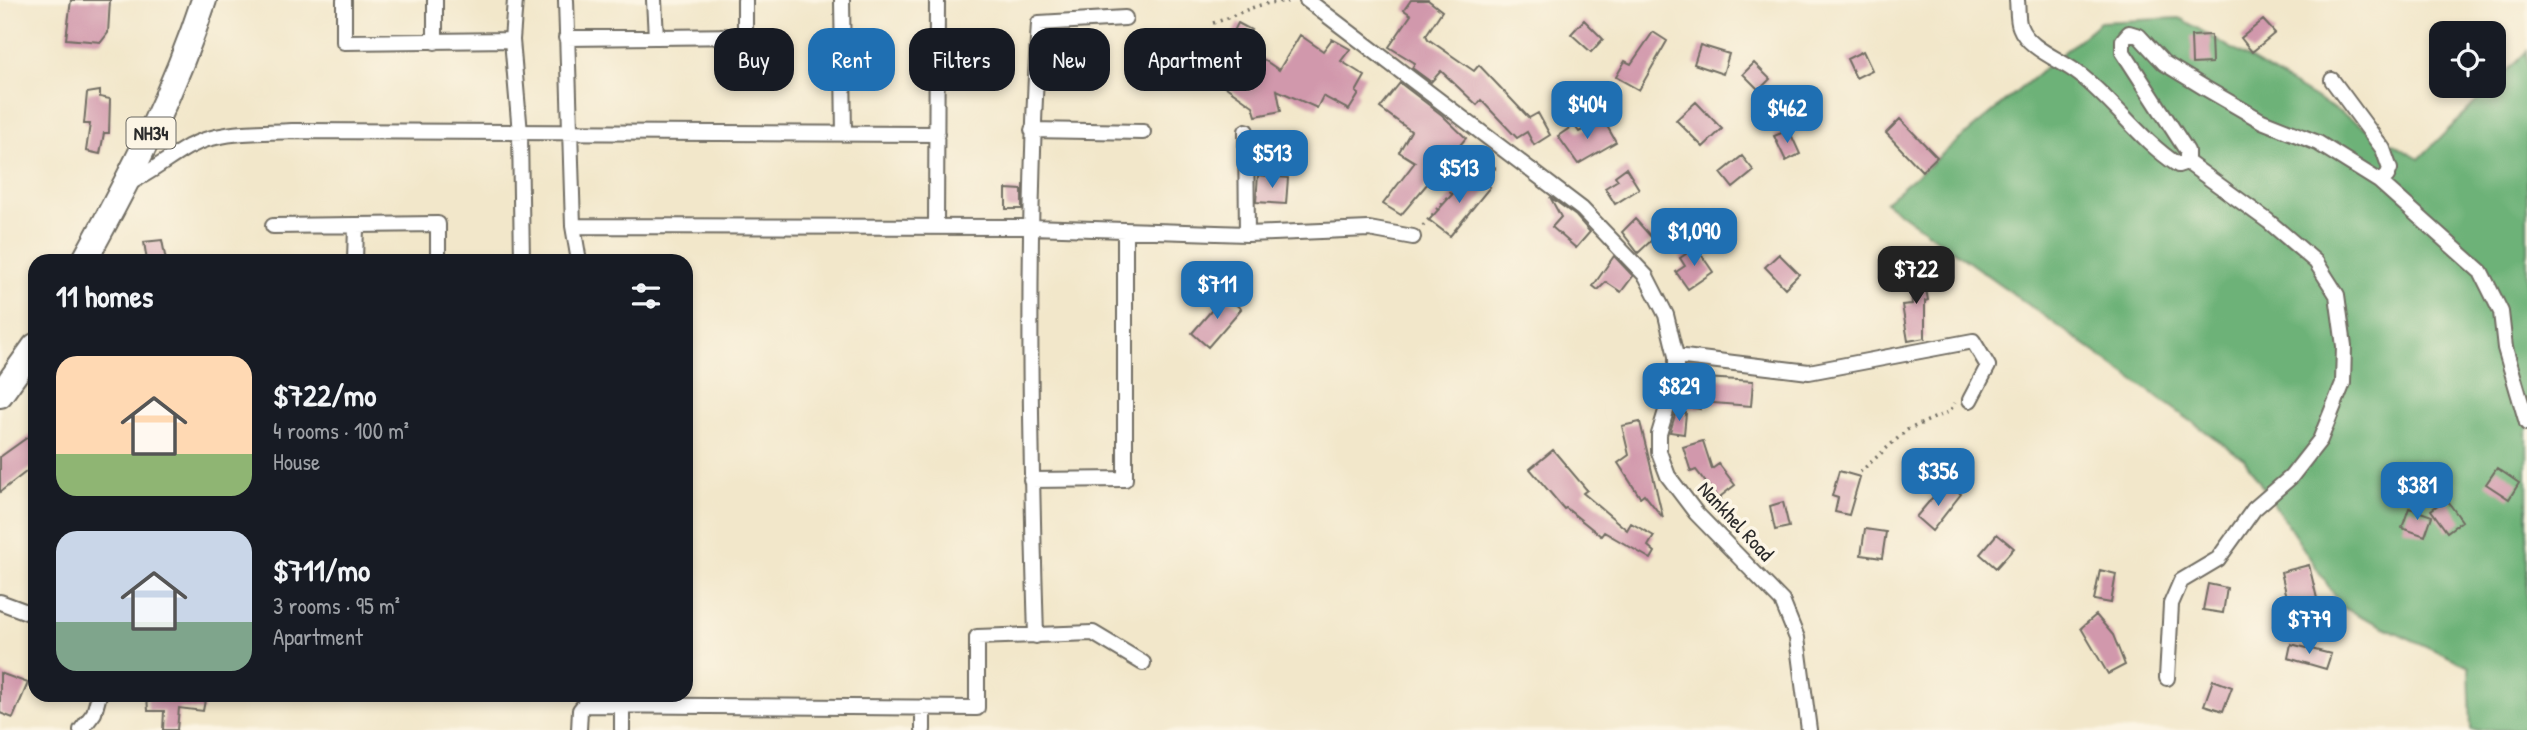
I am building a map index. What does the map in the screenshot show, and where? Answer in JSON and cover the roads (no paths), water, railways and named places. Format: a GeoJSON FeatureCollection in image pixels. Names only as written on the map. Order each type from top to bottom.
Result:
{"type":"FeatureCollection","features":[{"type":"Feature","properties":{"kind":"highway","name":"NH34"},"geometry":{"type":"LineString","coordinates":[[88,254],[127,184],[183,65],[204,0]]}},
{"type":"Feature","properties":{"kind":"highway"},"geometry":{"type":"LineString","coordinates":[[0,395],[28,356]]}},
{"type":"Feature","properties":{"kind":"street"},"geometry":{"type":"LineString","coordinates":[[344,0],[344,42],[512,40]]}},
{"type":"Feature","properties":{"kind":"street"},"geometry":{"type":"LineString","coordinates":[[435,0],[435,42]]}},
{"type":"Feature","properties":{"kind":"street"},"geometry":{"type":"LineString","coordinates":[[515,0],[512,40],[520,133],[522,254]]}},
{"type":"Feature","properties":{"kind":"street"},"geometry":{"type":"LineString","coordinates":[[566,0],[573,226],[578,254]]}},
{"type":"Feature","properties":{"kind":"street"},"geometry":{"type":"LineString","coordinates":[[654,0],[656,37]]}},
{"type":"Feature","properties":{"kind":"street"},"geometry":{"type":"LineString","coordinates":[[566,38],[745,36],[745,0]]}},
{"type":"Feature","properties":{"kind":"street"},"geometry":{"type":"LineString","coordinates":[[842,0],[844,134]]}},
{"type":"Feature","properties":{"kind":"street"},"geometry":{"type":"LineString","coordinates":[[936,227],[937,0]]}},
{"type":"Feature","properties":{"kind":"street"},"geometry":{"type":"LineString","coordinates":[[2017,0],[2020,28],[2037,46],[2079,74],[2124,116],[2153,149],[2178,165],[2187,162]]}},
{"type":"Feature","properties":{"kind":"street","name":"Nankhel Road"},"geometry":{"type":"LineString","coordinates":[[1308,1],[1582,209],[1646,276],[1665,316],[1676,356],[1676,378],[1659,434],[1658,452],[1668,475],[1696,513],[1782,601],[1797,638],[1809,730]]}},
{"type":"Feature","properties":{"kind":"street"},"geometry":{"type":"LineString","coordinates":[[1036,636],[1031,480],[1032,130],[1039,23],[1125,18]]}},
{"type":"Feature","properties":{"kind":"street"},"geometry":{"type":"LineString","coordinates":[[2187,162],[2187,151],[2123,52],[2123,40],[2129,33],[2139,36],[2164,63],[2204,88],[2262,121],[2318,143],[2379,181],[2481,272],[2501,312],[2505,348],[2527,423]]}},
{"type":"Feature","properties":{"kind":"street"},"geometry":{"type":"LineString","coordinates":[[2332,80],[2383,149],[2390,169],[2387,176],[2379,181]]}},
{"type":"Feature","properties":{"kind":"street"},"geometry":{"type":"LineString","coordinates":[[1032,130],[1143,132]]}},
{"type":"Feature","properties":{"kind":"street"},"geometry":{"type":"LineString","coordinates":[[127,184],[152,172],[191,145],[223,134],[292,131],[937,134]]}},
{"type":"Feature","properties":{"kind":"street"},"geometry":{"type":"LineString","coordinates":[[1246,131],[1247,234]]}},
{"type":"Feature","properties":{"kind":"street"},"geometry":{"type":"LineString","coordinates":[[2167,678],[2171,604],[2181,581],[2218,559],[2254,509],[2291,477],[2320,440],[2343,383],[2344,346],[2337,295],[2316,262],[2267,220],[2187,162]]}},
{"type":"Feature","properties":{"kind":"street"},"geometry":{"type":"LineString","coordinates":[[273,226],[438,224],[438,254]]}},
{"type":"Feature","properties":{"kind":"street"},"geometry":{"type":"LineString","coordinates":[[355,254],[356,226]]}},
{"type":"Feature","properties":{"kind":"street"},"geometry":{"type":"LineString","coordinates":[[573,226],[1032,227],[1247,234],[1369,229],[1413,237]]}},
{"type":"Feature","properties":{"kind":"street"},"geometry":{"type":"LineString","coordinates":[[1031,480],[1125,479],[1125,230]]}},
{"type":"Feature","properties":{"kind":"street"},"geometry":{"type":"LineString","coordinates":[[1676,356],[1809,372],[1973,341],[1988,366],[1966,397]]}},
{"type":"Feature","properties":{"kind":"street"},"geometry":{"type":"LineString","coordinates":[[0,602],[28,612]]}},
{"type":"Feature","properties":{"kind":"street"},"geometry":{"type":"LineString","coordinates":[[579,730],[580,710],[584,705],[976,708],[977,637],[1093,633],[1143,663]]}},
{"type":"Feature","properties":{"kind":"street"},"geometry":{"type":"LineString","coordinates":[[82,730],[94,713],[97,702]]}},
{"type":"Feature","properties":{"kind":"street"},"geometry":{"type":"LineString","coordinates":[[622,705],[622,730]]}},
{"type":"Feature","properties":{"kind":"street"},"geometry":{"type":"LineString","coordinates":[[923,708],[923,730]]}}]}
